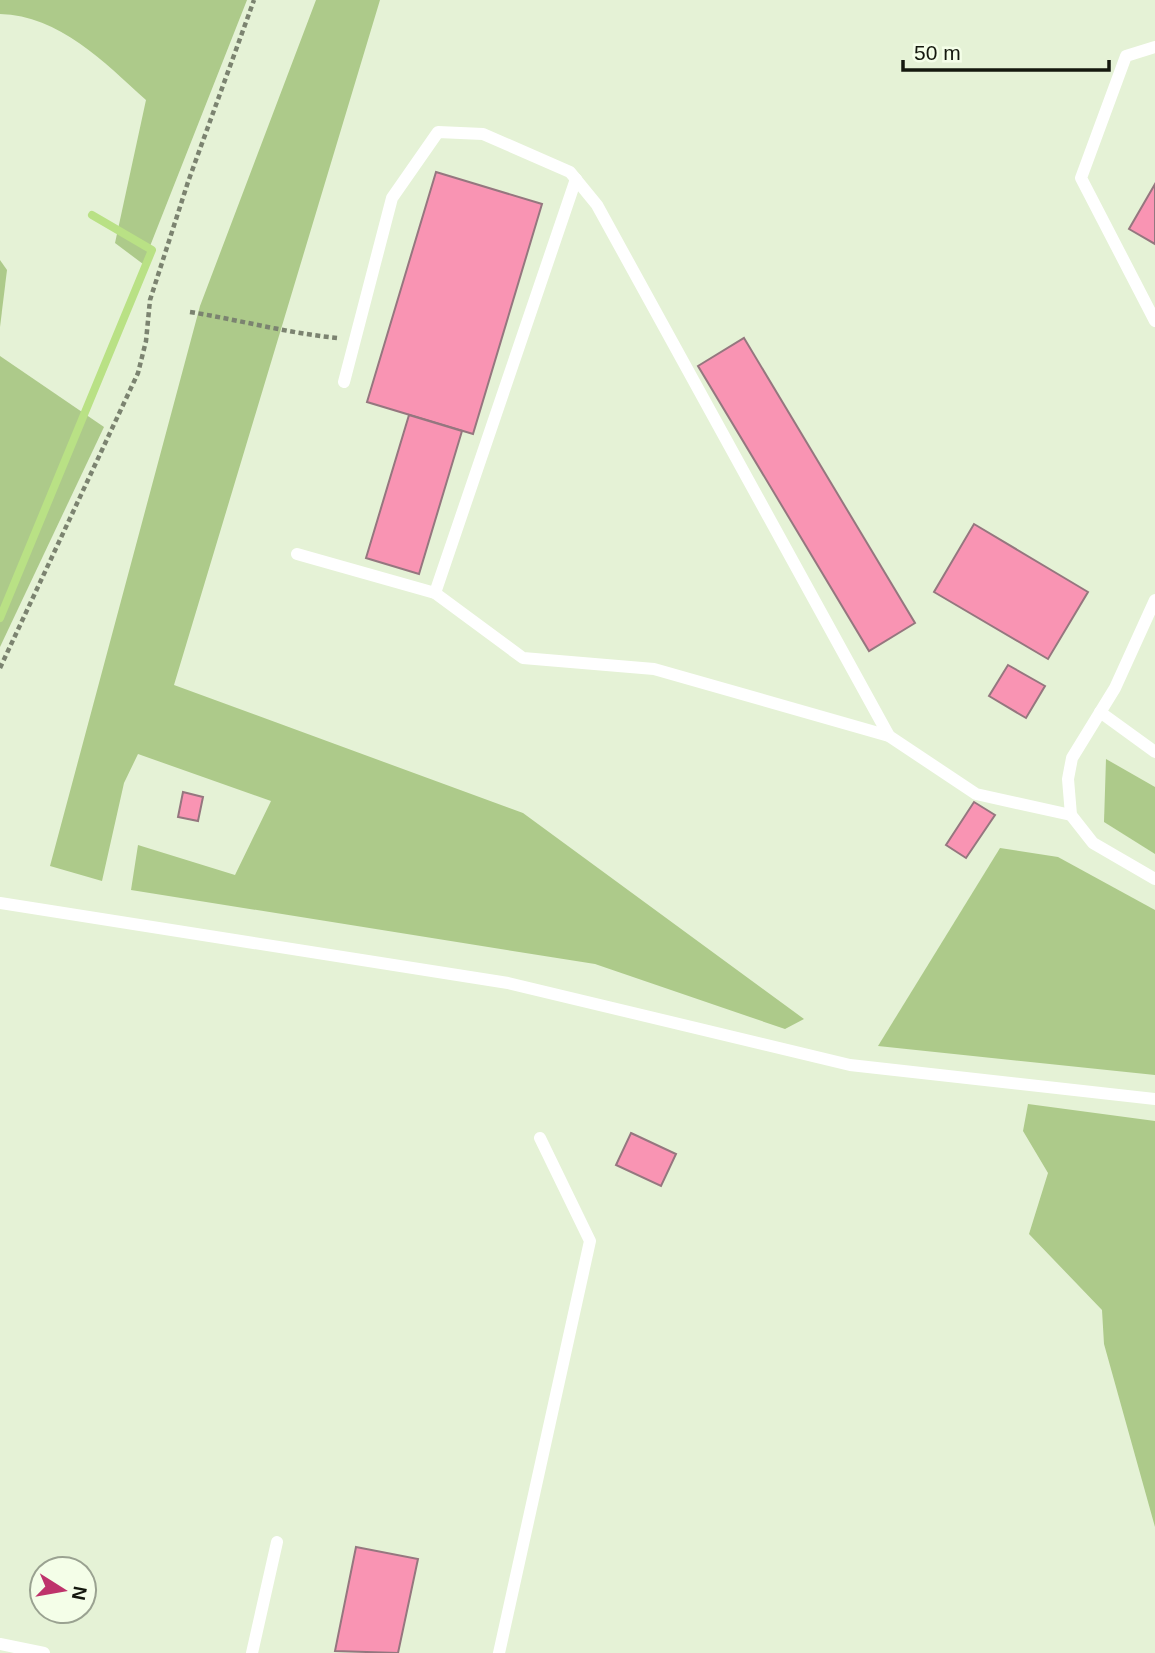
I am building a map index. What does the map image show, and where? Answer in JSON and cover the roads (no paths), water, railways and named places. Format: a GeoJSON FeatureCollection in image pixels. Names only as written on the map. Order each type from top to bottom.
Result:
{"type":"FeatureCollection","features":[{"type":"Feature","properties":{"kind":"lane"},"geometry":{"type":"LineString","coordinates":[[1155,47],[1126,57],[1081,178],[1155,321]]}},
{"type":"Feature","properties":{"kind":"lane"},"geometry":{"type":"LineString","coordinates":[[344,382],[392,198],[438,132],[484,134],[570,173],[597,205],[889,736]]}},
{"type":"Feature","properties":{"kind":"lane"},"geometry":{"type":"LineString","coordinates":[[435,593],[576,180]]}},
{"type":"Feature","properties":{"kind":"lane"},"geometry":{"type":"LineString","coordinates":[[297,554],[435,593],[523,658],[654,669],[889,736],[976,794],[1071,815]]}},
{"type":"Feature","properties":{"kind":"lane"},"geometry":{"type":"LineString","coordinates":[[1155,600],[1100,712],[1072,758],[1068,779],[1071,815],[1093,843],[1155,879]]}},
{"type":"Feature","properties":{"kind":"lane"},"geometry":{"type":"LineString","coordinates":[[1100,712],[1155,752]]}},
{"type":"Feature","properties":{"kind":"lane"},"geometry":{"type":"LineString","coordinates":[[0,903],[508,984],[850,1065],[1155,1099]]}},
{"type":"Feature","properties":{"kind":"lane"},"geometry":{"type":"LineString","coordinates":[[499,1653],[590,1241],[540,1138]]}},
{"type":"Feature","properties":{"kind":"lane"},"geometry":{"type":"LineString","coordinates":[[252,1653],[277,1542]]}},
{"type":"Feature","properties":{"kind":"lane"},"geometry":{"type":"LineString","coordinates":[[0,1644],[44,1653]]}},
{"type":"Feature","properties":{"kind":"waterway"},"geometry":{"type":"LineString","coordinates":[[0,618],[152,250],[92,215]]}}]}
